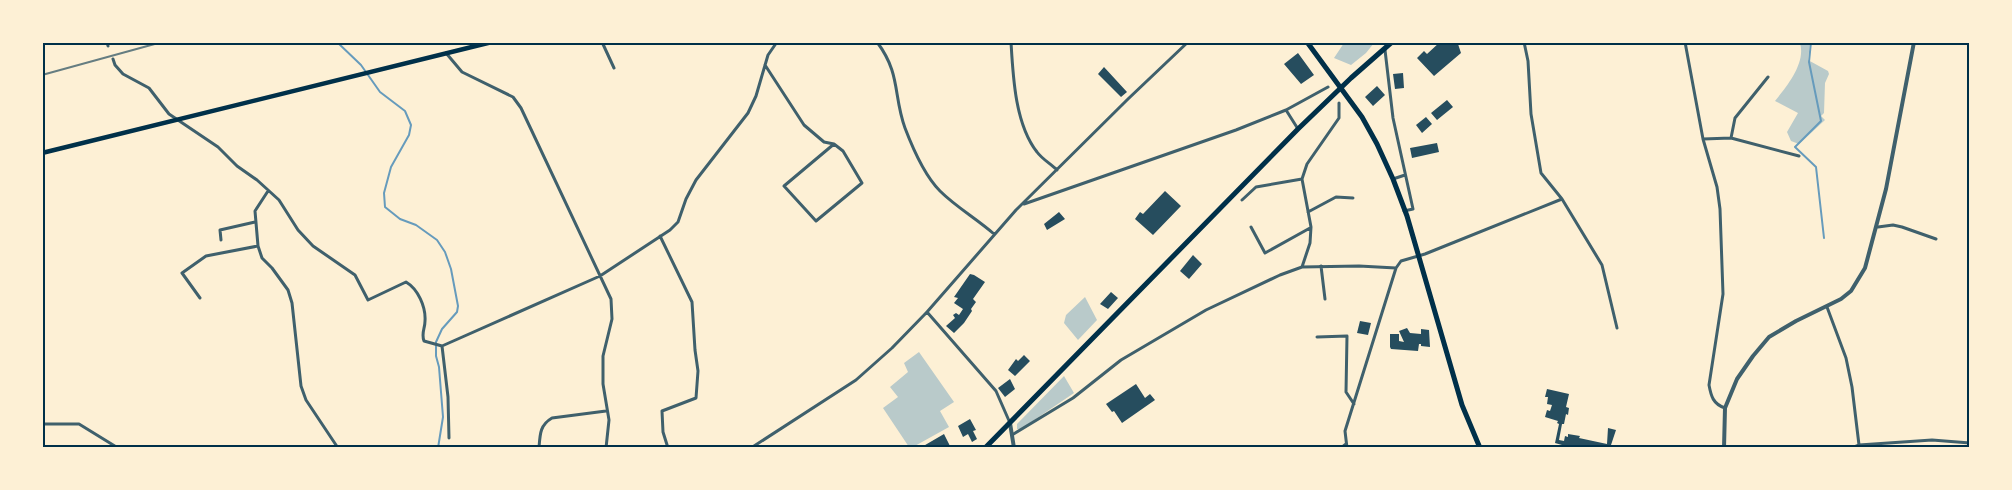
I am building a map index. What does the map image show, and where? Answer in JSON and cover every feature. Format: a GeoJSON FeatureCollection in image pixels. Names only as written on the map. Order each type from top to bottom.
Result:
{"type":"FeatureCollection","features":[{"type":"Feature","properties":{"kind":"main road"},"geometry":{"type":"LineString","coordinates":[[42,153],[492,42]]}},
{"type":"Feature","properties":{"kind":"main road"},"geometry":{"type":"LineString","coordinates":[[1307,42],[1341,87],[1373,136],[1393,179],[1462,405],[1480,448]]}},
{"type":"Feature","properties":{"kind":"main road"},"geometry":{"type":"LineString","coordinates":[[985,448],[1298,129],[1341,87],[1392,42]]}},
{"type":"Feature","properties":{"kind":"street"},"geometry":{"type":"LineString","coordinates":[[602,42],[614,68]]}},
{"type":"Feature","properties":{"kind":"street"},"geometry":{"type":"LineString","coordinates":[[113,59],[115,66],[123,74],[149,88],[176,120],[218,147],[236,166],[279,200],[298,230],[313,246],[356,275],[368,300],[406,282],[409,284],[417,292],[422,302],[426,320],[422,335],[424,341],[442,346],[600,276],[678,222],[686,198],[696,180],[736,131],[748,113],[756,96],[768,55],[777,42]]}},
{"type":"Feature","properties":{"kind":"street"},"geometry":{"type":"LineString","coordinates":[[877,42],[887,56],[893,71],[905,128],[926,173],[941,193],[994,234]]}},
{"type":"Feature","properties":{"kind":"street"},"geometry":{"type":"LineString","coordinates":[[1011,42],[1014,85],[1029,138],[1037,152],[1058,170]]}},
{"type":"Feature","properties":{"kind":"street"},"geometry":{"type":"LineString","coordinates":[[751,448],[856,380],[892,348],[927,312],[994,234],[1023,204],[1188,42]]}},
{"type":"Feature","properties":{"kind":"street"},"geometry":{"type":"LineString","coordinates":[[1524,42],[1528,61],[1532,114],[1541,173],[1562,199],[1602,265],[1617,328]]}},
{"type":"Feature","properties":{"kind":"street"},"geometry":{"type":"LineString","coordinates":[[1685,42],[1703,139],[1717,187],[1723,265],[1723,294],[1709,385],[1710,394],[1714,402],[1725,408]]}},
{"type":"Feature","properties":{"kind":"street"},"geometry":{"type":"LineString","coordinates":[[1724,448],[1725,408],[1737,379],[1752,356],[1769,337],[1796,321],[1841,299],[1851,291],[1859,279],[1878,227],[1914,42]]}},
{"type":"Feature","properties":{"kind":"street"},"geometry":{"type":"LineString","coordinates":[[1385,49],[1393,118],[1413,208],[1404,211]]}},
{"type":"Feature","properties":{"kind":"street"},"geometry":{"type":"LineString","coordinates":[[446,53],[462,72],[513,98],[522,108],[611,299],[612,309],[603,356],[606,411],[609,420],[606,448]]}},
{"type":"Feature","properties":{"kind":"street"},"geometry":{"type":"LineString","coordinates":[[765,65],[804,125],[824,142],[834,144],[843,150],[862,183],[816,221],[784,186],[834,144]]}},
{"type":"Feature","properties":{"kind":"street"},"geometry":{"type":"LineString","coordinates":[[1731,138],[1735,118],[1768,77]]}},
{"type":"Feature","properties":{"kind":"street"},"geometry":{"type":"LineString","coordinates":[[1023,204],[1166,156],[1286,110],[1328,87]]}},
{"type":"Feature","properties":{"kind":"street"},"geometry":{"type":"LineString","coordinates":[[1302,266],[1310,243],[1311,227],[1302,178],[1307,164],[1339,118],[1340,103]]}},
{"type":"Feature","properties":{"kind":"street"},"geometry":{"type":"LineString","coordinates":[[1286,110],[1298,129]]}},
{"type":"Feature","properties":{"kind":"street"},"geometry":{"type":"LineString","coordinates":[[1703,139],[1731,138],[1798,156]]}},
{"type":"Feature","properties":{"kind":"street"},"geometry":{"type":"LineString","coordinates":[[1393,179],[1405,175]]}},
{"type":"Feature","properties":{"kind":"street"},"geometry":{"type":"LineString","coordinates":[[1242,200],[1256,187],[1302,178]]}},
{"type":"Feature","properties":{"kind":"street"},"geometry":{"type":"LineString","coordinates":[[268,191],[255,210],[258,246],[262,258],[288,290],[292,303],[301,386],[306,400],[338,448]]}},
{"type":"Feature","properties":{"kind":"street"},"geometry":{"type":"LineString","coordinates":[[1308,212],[1336,197],[1353,198]]}},
{"type":"Feature","properties":{"kind":"street"},"geometry":{"type":"LineString","coordinates":[[1341,448],[1346,446],[1345,431],[1396,268],[1401,261],[1562,199]]}},
{"type":"Feature","properties":{"kind":"street"},"geometry":{"type":"LineString","coordinates":[[221,240],[220,230],[255,222]]}},
{"type":"Feature","properties":{"kind":"street"},"geometry":{"type":"LineString","coordinates":[[1878,227],[1893,225],[1902,227],[1936,240]]}},
{"type":"Feature","properties":{"kind":"street"},"geometry":{"type":"LineString","coordinates":[[1251,227],[1265,253],[1311,227]]}},
{"type":"Feature","properties":{"kind":"street"},"geometry":{"type":"LineString","coordinates":[[660,236],[692,302],[694,350],[698,371],[696,398],[662,412],[663,432],[668,448]]}},
{"type":"Feature","properties":{"kind":"street"},"geometry":{"type":"LineString","coordinates":[[200,298],[182,273],[206,256],[258,246]]}},
{"type":"Feature","properties":{"kind":"street"},"geometry":{"type":"LineString","coordinates":[[1012,435],[1073,398],[1121,360],[1179,325],[1256,286],[1302,266],[1396,268]]}},
{"type":"Feature","properties":{"kind":"street"},"geometry":{"type":"LineString","coordinates":[[1321,266],[1325,300]]}},
{"type":"Feature","properties":{"kind":"street"},"geometry":{"type":"LineString","coordinates":[[1827,306],[1846,358],[1852,387],[1859,445]]}},
{"type":"Feature","properties":{"kind":"street"},"geometry":{"type":"LineString","coordinates":[[927,312],[996,391],[1010,423],[1014,448]]}},
{"type":"Feature","properties":{"kind":"street"},"geometry":{"type":"LineString","coordinates":[[1318,337],[1347,336],[1346,392],[1354,404]]}},
{"type":"Feature","properties":{"kind":"street"},"geometry":{"type":"LineString","coordinates":[[442,346],[448,396],[449,438]]}},
{"type":"Feature","properties":{"kind":"street"},"geometry":{"type":"LineString","coordinates":[[539,448],[541,429],[545,422],[552,418],[606,411]]}},
{"type":"Feature","properties":{"kind":"street"},"geometry":{"type":"LineString","coordinates":[[42,424],[79,424],[118,448]]}},
{"type":"Feature","properties":{"kind":"street"},"geometry":{"type":"LineString","coordinates":[[1852,448],[1859,445],[1932,440],[1970,443]]}},
{"type":"Feature","properties":{"kind":"street"},"geometry":{"type":"LineString","coordinates":[[1914,441],[1915,448]]}},
{"type":"Feature","properties":{"kind":"shaded area"},"geometry":{"type":"Polygon","coordinates":[[[1344,43],[1374,43],[1366,53],[1351,65],[1334,58],[1344,43]]]}},
{"type":"Feature","properties":{"kind":"shaded area"},"geometry":{"type":"Polygon","coordinates":[[[1800,43],[1810,43],[1808,60],[1828,71],[1829,74],[1825,83],[1824,113],[1821,116],[1825,120],[1799,144],[1791,141],[1787,132],[1798,113],[1775,101],[1790,81],[1798,66],[1801,51],[1800,43]]]}},
{"type":"Feature","properties":{"kind":"shaded area"},"geometry":{"type":"Polygon","coordinates":[[[1085,297],[1097,320],[1078,340],[1064,323],[1066,315],[1085,297]]]}},
{"type":"Feature","properties":{"kind":"shaded area"},"geometry":{"type":"Polygon","coordinates":[[[919,352],[954,402],[940,411],[949,427],[913,447],[909,447],[883,408],[898,397],[890,387],[908,372],[904,363],[919,352]]]}},
{"type":"Feature","properties":{"kind":"shaded area"},"geometry":{"type":"Polygon","coordinates":[[[1064,376],[1074,393],[1021,429],[1017,429],[1017,424],[1064,376]]]}},
{"type":"Feature","properties":{"kind":"building"},"geometry":{"type":"Polygon","coordinates":[[[1440,42],[1460,42],[1458,44],[1461,53],[1434,76],[1417,58],[1424,51],[1427,54],[1440,42]]]}},
{"type":"Feature","properties":{"kind":"building"},"geometry":{"type":"Polygon","coordinates":[[[1298,53],[1314,75],[1301,84],[1284,64],[1298,53]]]}},
{"type":"Feature","properties":{"kind":"building"},"geometry":{"type":"Polygon","coordinates":[[[1104,67],[1127,92],[1121,97],[1098,74],[1104,67]]]}},
{"type":"Feature","properties":{"kind":"building"},"geometry":{"type":"Polygon","coordinates":[[[1403,73],[1404,88],[1395,89],[1393,74],[1403,73]]]}},
{"type":"Feature","properties":{"kind":"building"},"geometry":{"type":"Polygon","coordinates":[[[1377,86],[1385,95],[1373,106],[1365,97],[1377,86]]]}},
{"type":"Feature","properties":{"kind":"building"},"geometry":{"type":"Polygon","coordinates":[[[1447,100],[1453,107],[1437,120],[1431,113],[1447,100]]]}},
{"type":"Feature","properties":{"kind":"building"},"geometry":{"type":"Polygon","coordinates":[[[1426,117],[1432,124],[1422,133],[1416,125],[1426,117]]]}},
{"type":"Feature","properties":{"kind":"building"},"geometry":{"type":"Polygon","coordinates":[[[1437,143],[1439,152],[1412,158],[1410,148],[1437,143]]]}},
{"type":"Feature","properties":{"kind":"building"},"geometry":{"type":"Polygon","coordinates":[[[1165,191],[1181,206],[1153,235],[1135,219],[1140,212],[1143,214],[1165,191]]]}},
{"type":"Feature","properties":{"kind":"building"},"geometry":{"type":"Polygon","coordinates":[[[1059,212],[1065,219],[1047,230],[1044,224],[1059,212]]]}},
{"type":"Feature","properties":{"kind":"building"},"geometry":{"type":"Polygon","coordinates":[[[1193,255],[1202,264],[1189,279],[1180,271],[1193,255]]]}},
{"type":"Feature","properties":{"kind":"building"},"geometry":{"type":"Polygon","coordinates":[[[970,274],[985,282],[973,299],[976,302],[971,309],[972,311],[954,333],[946,326],[955,318],[953,315],[956,313],[959,315],[963,309],[954,303],[958,298],[954,297],[970,274]]]}},
{"type":"Feature","properties":{"kind":"building"},"geometry":{"type":"Polygon","coordinates":[[[1111,292],[1118,298],[1108,309],[1100,304],[1111,292]]]}},
{"type":"Feature","properties":{"kind":"building"},"geometry":{"type":"Polygon","coordinates":[[[1360,321],[1371,323],[1368,335],[1357,333],[1360,321]]]}},
{"type":"Feature","properties":{"kind":"building"},"geometry":{"type":"Polygon","coordinates":[[[1407,328],[1410,333],[1421,334],[1421,329],[1429,330],[1430,347],[1419,344],[1418,351],[1391,349],[1390,334],[1399,334],[1399,341],[1404,342],[1399,331],[1407,328]]]}},
{"type":"Feature","properties":{"kind":"building"},"geometry":{"type":"Polygon","coordinates":[[[1024,355],[1030,361],[1015,376],[1008,370],[1016,359],[1018,361],[1024,355]]]}},
{"type":"Feature","properties":{"kind":"building"},"geometry":{"type":"Polygon","coordinates":[[[1010,379],[1015,389],[1005,397],[998,388],[1010,379]]]}},
{"type":"Feature","properties":{"kind":"building"},"geometry":{"type":"Polygon","coordinates":[[[1136,384],[1145,398],[1150,394],[1155,400],[1122,423],[1114,411],[1112,412],[1106,404],[1136,384]]]}},
{"type":"Feature","properties":{"kind":"building"},"geometry":{"type":"Polygon","coordinates":[[[1547,389],[1569,394],[1566,407],[1569,408],[1568,415],[1566,414],[1564,424],[1562,424],[1559,440],[1564,441],[1565,436],[1568,437],[1568,434],[1607,444],[1608,428],[1616,430],[1610,448],[1562,448],[1562,445],[1555,443],[1559,424],[1557,423],[1558,421],[1545,417],[1547,410],[1550,411],[1552,405],[1547,404],[1548,397],[1545,397],[1547,389]]]}},
{"type":"Feature","properties":{"kind":"building"},"geometry":{"type":"Polygon","coordinates":[[[970,419],[976,430],[973,431],[977,439],[972,442],[968,434],[963,437],[958,426],[970,419]]]}},
{"type":"Feature","properties":{"kind":"building"},"geometry":{"type":"Polygon","coordinates":[[[944,434],[951,448],[920,448],[944,434]]]}},
{"type":"Feature","properties":{"kind":"waterway"},"geometry":{"type":"LineString","coordinates":[[337,42],[361,65],[380,92],[405,111],[411,125],[409,135],[391,167],[384,193],[385,207],[400,219],[416,225],[437,240],[445,252],[451,269],[458,306],[457,312],[442,329],[436,342],[443,417],[438,448]]}},
{"type":"Feature","properties":{"kind":"waterway"},"geometry":{"type":"LineString","coordinates":[[1811,42],[1809,62],[1821,121],[1795,147],[1816,167],[1824,238]]}},
{"type":"Feature","properties":{"kind":"railway"},"geometry":{"type":"LineString","coordinates":[[42,75],[162,42]]}}]}
